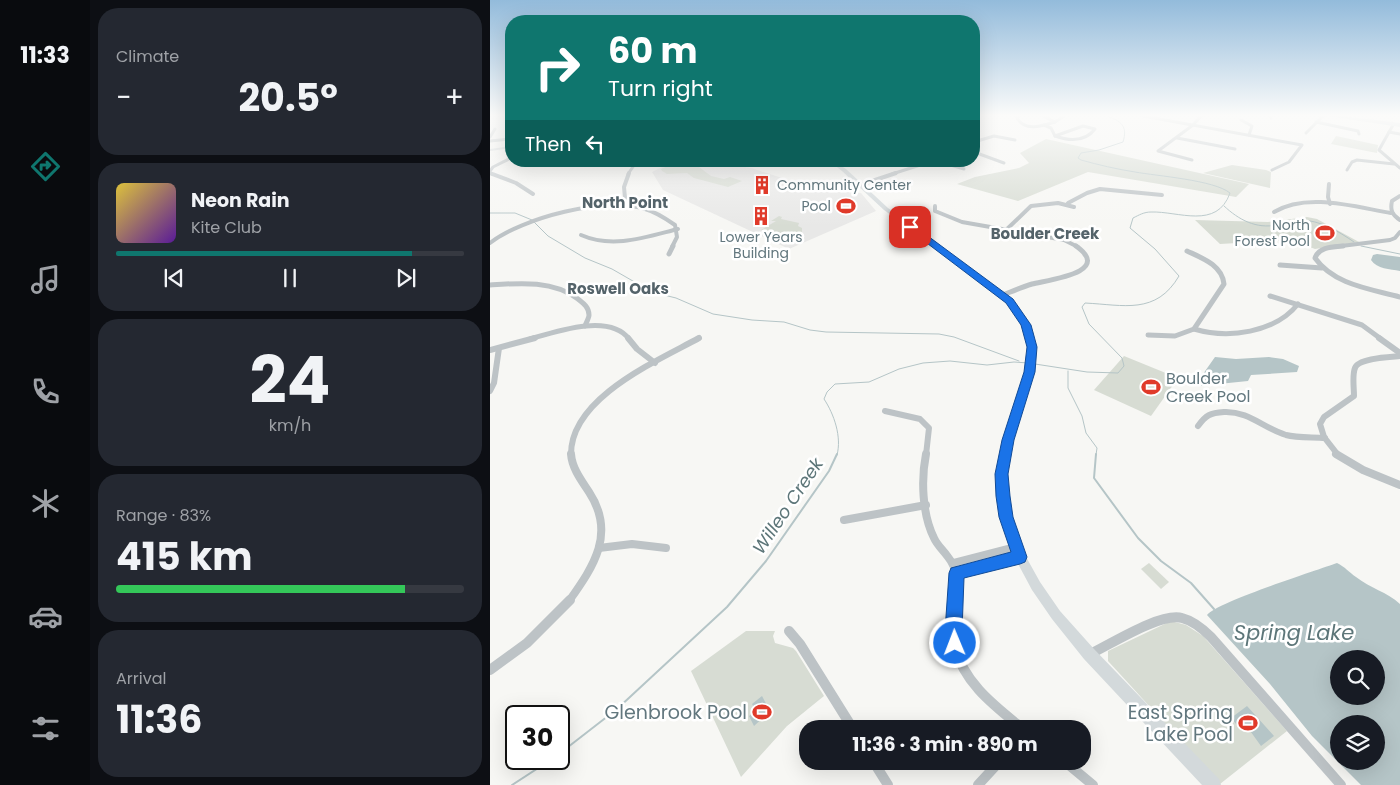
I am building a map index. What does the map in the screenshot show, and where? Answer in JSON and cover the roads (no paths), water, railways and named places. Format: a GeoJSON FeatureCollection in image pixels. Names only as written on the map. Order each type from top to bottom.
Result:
{"type":"FeatureCollection","features":[{"type":"Feature","properties":{"kind":"street"},"geometry":{"type":"LineString","coordinates":[[1162,153],[1192,160]]}},
{"type":"Feature","properties":{"kind":"street"},"geometry":{"type":"LineString","coordinates":[[1272,170],[1289,162],[1296,153]]}},
{"type":"Feature","properties":{"kind":"street"},"geometry":{"type":"LineString","coordinates":[[1382,153],[1399,166]]}},
{"type":"Feature","properties":{"kind":"street"},"geometry":{"type":"LineString","coordinates":[[980,154],[1004,163]]}},
{"type":"Feature","properties":{"kind":"street"},"geometry":{"type":"LineString","coordinates":[[1347,170],[1352,162],[1357,160],[1399,166]]}},
{"type":"Feature","properties":{"kind":"street"},"geometry":{"type":"LineString","coordinates":[[505,161],[498,164],[490,172],[497,178],[516,182],[533,194]]}},
{"type":"Feature","properties":{"kind":"street"},"geometry":{"type":"LineString","coordinates":[[490,163],[498,164]]}},
{"type":"Feature","properties":{"kind":"street"},"geometry":{"type":"LineString","coordinates":[[618,205],[624,198],[623,182],[633,167]]}},
{"type":"Feature","properties":{"kind":"street"},"geometry":{"type":"LineString","coordinates":[[838,167],[886,209],[1003,295],[1022,316],[1030,334],[1032,347],[1030,368],[1008,440],[1002,474],[1005,510],[1018,552],[1046,602],[1089,654],[1213,785]]}},
{"type":"Feature","properties":{"kind":"street"},"geometry":{"type":"LineString","coordinates":[[860,185],[915,167]]}},
{"type":"Feature","properties":{"kind":"street"},"geometry":{"type":"LineString","coordinates":[[957,167],[964,169]]}},
{"type":"Feature","properties":{"kind":"street"},"geometry":{"type":"LineString","coordinates":[[1329,184],[1328,197],[1330,204]]}},
{"type":"Feature","properties":{"kind":"street"},"geometry":{"type":"LineString","coordinates":[[1006,230],[1026,209],[1034,204],[1068,203],[1099,188],[1162,195]]}},
{"type":"Feature","properties":{"kind":"street"},"geometry":{"type":"LineString","coordinates":[[1391,213],[1392,201],[1400,196]]}},
{"type":"Feature","properties":{"kind":"street"},"geometry":{"type":"LineString","coordinates":[[1068,203],[1074,207]]}},
{"type":"Feature","properties":{"kind":"street"},"geometry":{"type":"LineString","coordinates":[[1274,212],[1277,209],[1299,204],[1330,204],[1391,213],[1400,220]]}},
{"type":"Feature","properties":{"kind":"street"},"geometry":{"type":"LineString","coordinates":[[490,243],[509,231],[561,213],[587,207],[618,205],[646,209],[671,222],[678,229],[678,237],[669,254]]}},
{"type":"Feature","properties":{"kind":"street"},"geometry":{"type":"LineString","coordinates":[[935,206],[935,211],[950,218],[1064,240],[1079,248],[1086,255],[1087,261],[1084,267],[1075,275],[1030,285],[1003,295]]}},
{"type":"Feature","properties":{"kind":"street"},"geometry":{"type":"LineString","coordinates":[[581,235],[594,241],[615,242],[678,229]]}},
{"type":"Feature","properties":{"kind":"street"},"geometry":{"type":"LineString","coordinates":[[1322,268],[1315,257],[1323,249],[1394,239],[1400,232]]}},
{"type":"Feature","properties":{"kind":"street"},"geometry":{"type":"LineString","coordinates":[[1187,250],[1216,267],[1223,274],[1225,282],[1194,329]]}},
{"type":"Feature","properties":{"kind":"street"},"geometry":{"type":"LineString","coordinates":[[1280,265],[1322,268],[1347,282],[1400,297]]}},
{"type":"Feature","properties":{"kind":"street"},"geometry":{"type":"LineString","coordinates":[[490,285],[531,284],[558,288],[586,305],[589,314],[585,326]]}},
{"type":"Feature","properties":{"kind":"street"},"geometry":{"type":"LineString","coordinates":[[1270,296],[1362,325],[1400,355]]}},
{"type":"Feature","properties":{"kind":"street"},"geometry":{"type":"LineString","coordinates":[[1148,335],[1175,336],[1194,329],[1230,335],[1240,334],[1290,314],[1298,304]]}},
{"type":"Feature","properties":{"kind":"street"},"geometry":{"type":"LineString","coordinates":[[490,350],[585,326],[604,325],[619,329],[625,333],[637,350],[656,363]]}},
{"type":"Feature","properties":{"kind":"street"},"geometry":{"type":"LineString","coordinates":[[490,670],[536,636],[565,606],[587,575],[599,548],[602,527],[600,513],[571,461],[574,433],[586,413],[603,396],[699,338]]}},
{"type":"Feature","properties":{"kind":"street"},"geometry":{"type":"LineString","coordinates":[[490,391],[494,383],[499,348]]}},
{"type":"Feature","properties":{"kind":"street"},"geometry":{"type":"LineString","coordinates":[[1400,355],[1363,361],[1356,364],[1354,369],[1354,396],[1321,420],[1320,428],[1333,451],[1347,462],[1400,485]]}},
{"type":"Feature","properties":{"kind":"street"},"geometry":{"type":"LineString","coordinates":[[884,411],[920,419],[929,428],[923,471],[923,489],[935,540],[953,563],[956,573],[954,631],[961,665],[976,688],[1011,720]]}},
{"type":"Feature","properties":{"kind":"street"},"geometry":{"type":"LineString","coordinates":[[1198,426],[1207,414],[1235,412],[1251,417],[1286,434],[1325,438]]}},
{"type":"Feature","properties":{"kind":"street"},"geometry":{"type":"LineString","coordinates":[[844,520],[926,505]]}},
{"type":"Feature","properties":{"kind":"street"},"geometry":{"type":"LineString","coordinates":[[599,548],[632,544],[666,548]]}},
{"type":"Feature","properties":{"kind":"street"},"geometry":{"type":"LineString","coordinates":[[953,563],[1018,552]]}},
{"type":"Feature","properties":{"kind":"street"},"geometry":{"type":"LineString","coordinates":[[956,573],[1018,552]]}},
{"type":"Feature","properties":{"kind":"street"},"geometry":{"type":"LineString","coordinates":[[1089,654],[1162,618],[1172,616],[1191,621],[1211,637],[1341,785]]}},
{"type":"Feature","properties":{"kind":"street"},"geometry":{"type":"LineString","coordinates":[[789,631],[800,644],[846,720]]}},
{"type":"Feature","properties":{"kind":"street"},"geometry":{"type":"LineString","coordinates":[[879,770],[888,785]]}},
{"type":"Feature","properties":{"kind":"street"},"geometry":{"type":"LineString","coordinates":[[978,785],[993,770]]}},
{"type":"Feature","properties":{"kind":"street"},"geometry":{"type":"LineString","coordinates":[[1075,770],[1093,785]]}},
{"type":"Feature","properties":{"kind":"water"},"geometry":{"type":"Polygon","coordinates":[[[1373,255],[1400,257],[1400,271],[1384,268],[1374,263],[1371,260],[1373,255]]]}},
{"type":"Feature","properties":{"kind":"water"},"geometry":{"type":"Polygon","coordinates":[[[1215,357],[1236,359],[1269,357],[1283,359],[1299,366],[1297,372],[1251,375],[1248,381],[1199,386],[1196,384],[1215,357]]]}},
{"type":"Feature","properties":{"kind":"water","name":"Spring Lake"},"geometry":{"type":"Polygon","coordinates":[[[1337,563],[1361,581],[1390,596],[1400,604],[1400,785],[1361,785],[1346,770],[1385,770],[1385,715],[1330,715],[1330,754],[1312,736],[1270,684],[1207,615],[1228,603],[1337,563]]]}},
{"type":"Feature","properties":{"kind":"water","name":"Glenbrook Pool"},"geometry":{"type":"Polygon","coordinates":[[[762,696],[771,713],[754,726],[749,716],[756,711],[752,704],[762,696]]]}},
{"type":"Feature","properties":{"kind":"water","name":"East Spring Lake Pool"},"geometry":{"type":"Polygon","coordinates":[[[1247,706],[1274,736],[1261,746],[1248,728],[1242,731],[1231,718],[1247,706]]]}},
{"type":"Feature","properties":{"kind":"waterway","name":"Willeo Creek"},"geometry":{"type":"LineString","coordinates":[[1035,364],[1087,372],[1118,373],[1124,366],[1122,358],[1089,324],[1082,307],[1085,303],[1126,306],[1149,302],[1160,297],[1179,276],[1155,249],[1130,228],[1133,218],[1151,212],[1196,216],[1206,215],[1216,211],[1224,204],[1230,193],[1212,185],[1199,182],[1121,170],[1081,160],[1078,158],[1083,153]]}},
{"type":"Feature","properties":{"kind":"waterway"},"geometry":{"type":"LineString","coordinates":[[1224,206],[1242,219],[1262,226],[1277,225],[1294,220],[1307,220],[1328,227],[1354,242]]}},
{"type":"Feature","properties":{"kind":"waterway"},"geometry":{"type":"LineString","coordinates":[[490,213],[515,213],[532,220]]}},
{"type":"Feature","properties":{"kind":"waterway"},"geometry":{"type":"LineString","coordinates":[[534,222],[548,236],[585,258],[612,269],[652,292],[676,298],[713,314],[752,320],[784,322],[810,330],[826,332],[939,334],[954,337],[1019,361]]}},
{"type":"Feature","properties":{"kind":"waterway"},"geometry":{"type":"LineString","coordinates":[[1361,246],[1400,254]]}},
{"type":"Feature","properties":{"kind":"waterway","name":"Willeo Creek"},"geometry":{"type":"LineString","coordinates":[[837,455],[838,433],[831,412],[824,399],[827,392],[835,384],[869,382],[899,369],[923,363],[950,361],[987,365],[1014,362],[1028,363]]}},
{"type":"Feature","properties":{"kind":"waterway"},"geometry":{"type":"LineString","coordinates":[[1068,371],[1068,388],[1082,416],[1086,433],[1097,448],[1096,455]]}},
{"type":"Feature","properties":{"kind":"waterway","name":"Willeo Creek"},"geometry":{"type":"LineString","coordinates":[[570,745],[617,709],[727,607],[766,561],[829,471],[837,454]]}},
{"type":"Feature","properties":{"kind":"waterway"},"geometry":{"type":"LineString","coordinates":[[1096,454],[1094,478],[1138,538],[1161,561],[1191,583],[1214,609]]}},
{"type":"Feature","properties":{"kind":"waterway","name":"Willeo Creek"},"geometry":{"type":"LineString","coordinates":[[512,785],[535,770]]}},
{"type":"Feature","properties":{"kind":"place","name":"Community Center"},"geometry":{"type":"Point","coordinates":[762,185]}},
{"type":"Feature","properties":{"kind":"place","name":"Pool"},"geometry":{"type":"Point","coordinates":[846,206]}},
{"type":"Feature","properties":{"kind":"place","name":"Lower Years Building"},"geometry":{"type":"Point","coordinates":[761,216]}},
{"type":"Feature","properties":{"kind":"place","name":"North Forest Pool"},"geometry":{"type":"Point","coordinates":[1325,233]}},
{"type":"Feature","properties":{"kind":"place","name":"Boulder Creek Pool"},"geometry":{"type":"Point","coordinates":[1151,387]}},
{"type":"Feature","properties":{"kind":"place","name":"Glenbrook Pool"},"geometry":{"type":"Point","coordinates":[762,712]}},
{"type":"Feature","properties":{"kind":"place","name":"East Spring Lake Pool"},"geometry":{"type":"Point","coordinates":[1248,723]}},
{"type":"Feature","properties":{"kind":"district","name":"North Point"},"geometry":{"type":"Point","coordinates":[625,203]}},
{"type":"Feature","properties":{"kind":"district","name":"Boulder Creek"},"geometry":{"type":"Point","coordinates":[1045,234]}},
{"type":"Feature","properties":{"kind":"district","name":"Roswell Oaks"},"geometry":{"type":"Point","coordinates":[618,289]}}]}
